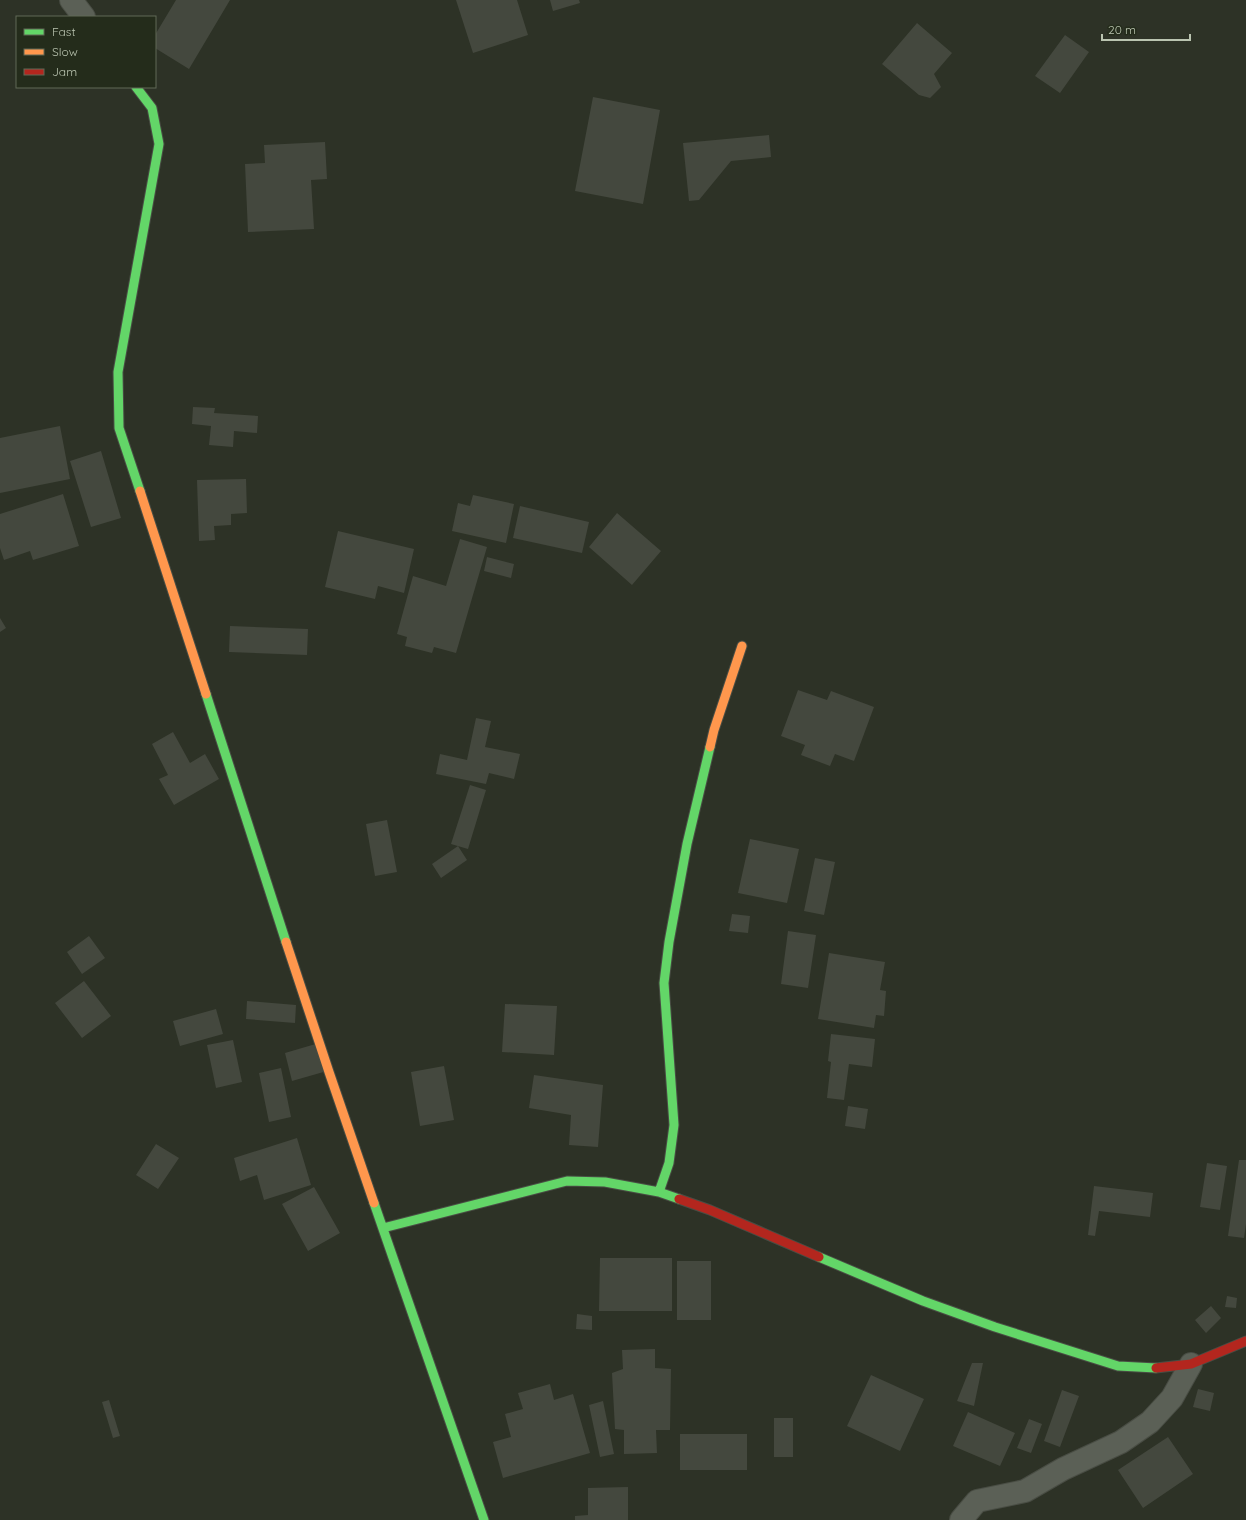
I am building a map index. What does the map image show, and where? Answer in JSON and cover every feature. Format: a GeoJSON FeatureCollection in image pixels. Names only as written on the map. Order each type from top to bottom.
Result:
{"type":"FeatureCollection","features":[{"type":"Feature","properties":{"kind":"street"},"geometry":{"type":"LineString","coordinates":[[71,0],[83,16]]}},
{"type":"Feature","properties":{"kind":"street"},"geometry":{"type":"LineString","coordinates":[[137,88],[152,108],[159,144],[118,372],[119,428],[329,1072],[484,1520]]}},
{"type":"Feature","properties":{"kind":"street"},"geometry":{"type":"LineString","coordinates":[[659,1192],[670,1163],[674,1125],[664,983],[669,942],[687,844],[714,730],[742,646]]}},
{"type":"Feature","properties":{"kind":"street"},"geometry":{"type":"LineString","coordinates":[[383,1228],[567,1181],[605,1182],[659,1192],[710,1210],[923,1301],[995,1327],[1118,1366],[1152,1369],[1191,1364],[1246,1341]]}},
{"type":"Feature","properties":{"kind":"street"},"geometry":{"type":"LineString","coordinates":[[961,1520],[977,1501],[1025,1491],[1063,1469],[1121,1442],[1150,1422],[1172,1398],[1191,1364]]}},
{"type":"Feature","properties":{"kind":"building"},"geometry":{"type":"Polygon","coordinates":[[[176,0],[230,0],[189,69],[156,49],[156,33],[176,0]]]}},
{"type":"Feature","properties":{"kind":"building"},"geometry":{"type":"Polygon","coordinates":[[[456,0],[517,0],[528,35],[473,53],[456,0]]]}},
{"type":"Feature","properties":{"kind":"building"},"geometry":{"type":"Polygon","coordinates":[[[550,0],[579,0],[580,3],[553,11],[550,0]]]}},
{"type":"Feature","properties":{"kind":"building"},"geometry":{"type":"Polygon","coordinates":[[[917,23],[952,53],[934,74],[941,87],[930,98],[919,95],[882,64],[917,23]]]}},
{"type":"Feature","properties":{"kind":"building"},"geometry":{"type":"Polygon","coordinates":[[[1065,35],[1089,52],[1060,93],[1035,76],[1065,35]]]}},
{"type":"Feature","properties":{"kind":"building"},"geometry":{"type":"Polygon","coordinates":[[[593,97],[660,110],[643,204],[575,191],[593,97]]]}},
{"type":"Feature","properties":{"kind":"building"},"geometry":{"type":"Polygon","coordinates":[[[769,135],[771,157],[731,161],[699,200],[689,201],[683,143],[769,135]]]}},
{"type":"Feature","properties":{"kind":"building"},"geometry":{"type":"Polygon","coordinates":[[[325,142],[327,179],[311,180],[314,229],[248,232],[245,164],[265,163],[264,145],[325,142]]]}},
{"type":"Feature","properties":{"kind":"building"},"geometry":{"type":"Polygon","coordinates":[[[193,407],[215,408],[214,413],[258,416],[257,433],[234,431],[233,447],[209,445],[211,426],[192,424],[193,407]]]}},
{"type":"Feature","properties":{"kind":"building"},"geometry":{"type":"Polygon","coordinates":[[[60,426],[70,479],[0,493],[0,438],[60,426]]]}},
{"type":"Feature","properties":{"kind":"building"},"geometry":{"type":"Polygon","coordinates":[[[101,451],[121,518],[91,527],[70,461],[101,451]]]}},
{"type":"Feature","properties":{"kind":"building"},"geometry":{"type":"Polygon","coordinates":[[[246,479],[247,513],[231,514],[231,525],[214,526],[215,540],[199,541],[197,480],[246,479]]]}},
{"type":"Feature","properties":{"kind":"building"},"geometry":{"type":"Polygon","coordinates":[[[63,494],[79,546],[33,560],[30,551],[4,560],[0,548],[0,514],[63,494]]]}},
{"type":"Feature","properties":{"kind":"building"},"geometry":{"type":"Polygon","coordinates":[[[473,495],[514,504],[506,543],[452,531],[458,503],[470,506],[473,495]]]}},
{"type":"Feature","properties":{"kind":"building"},"geometry":{"type":"Polygon","coordinates":[[[520,506],[589,522],[582,553],[513,538],[520,506]]]}},
{"type":"Feature","properties":{"kind":"building"},"geometry":{"type":"Polygon","coordinates":[[[617,513],[661,551],[632,585],[589,547],[617,513]]]}},
{"type":"Feature","properties":{"kind":"building"},"geometry":{"type":"Polygon","coordinates":[[[338,531],[414,549],[404,593],[378,586],[375,599],[325,587],[338,531]]]}},
{"type":"Feature","properties":{"kind":"building"},"geometry":{"type":"Polygon","coordinates":[[[460,539],[487,547],[456,653],[434,647],[432,653],[405,646],[407,637],[397,634],[413,576],[446,586],[460,539]]]}},
{"type":"Feature","properties":{"kind":"building"},"geometry":{"type":"Polygon","coordinates":[[[487,557],[514,564],[511,578],[484,571],[487,557]]]}},
{"type":"Feature","properties":{"kind":"building"},"geometry":{"type":"Polygon","coordinates":[[[0,618],[6,628],[0,632],[0,618]]]}},
{"type":"Feature","properties":{"kind":"building"},"geometry":{"type":"Polygon","coordinates":[[[230,626],[308,629],[307,655],[229,652],[230,626]]]}},
{"type":"Feature","properties":{"kind":"building"},"geometry":{"type":"Polygon","coordinates":[[[798,690],[827,700],[831,691],[874,707],[854,761],[835,754],[830,766],[801,755],[805,745],[781,736],[798,690]]]}},
{"type":"Feature","properties":{"kind":"building"},"geometry":{"type":"Polygon","coordinates":[[[476,718],[491,721],[485,747],[520,754],[514,779],[489,773],[486,784],[436,774],[440,754],[467,760],[476,718]]]}},
{"type":"Feature","properties":{"kind":"building"},"geometry":{"type":"Polygon","coordinates":[[[173,732],[190,763],[205,754],[219,779],[174,805],[159,779],[168,775],[152,744],[173,732]]]}},
{"type":"Feature","properties":{"kind":"building"},"geometry":{"type":"Polygon","coordinates":[[[470,785],[486,790],[468,849],[451,844],[470,785]]]}},
{"type":"Feature","properties":{"kind":"building"},"geometry":{"type":"Polygon","coordinates":[[[387,820],[397,872],[375,876],[366,824],[387,820]]]}},
{"type":"Feature","properties":{"kind":"building"},"geometry":{"type":"Polygon","coordinates":[[[750,839],[799,849],[787,903],[738,893],[750,839]]]}},
{"type":"Feature","properties":{"kind":"building"},"geometry":{"type":"Polygon","coordinates":[[[458,846],[467,860],[441,878],[432,864],[458,846]]]}},
{"type":"Feature","properties":{"kind":"building"},"geometry":{"type":"Polygon","coordinates":[[[815,858],[835,862],[824,915],[804,911],[815,858]]]}},
{"type":"Feature","properties":{"kind":"building"},"geometry":{"type":"Polygon","coordinates":[[[732,914],[750,916],[748,933],[729,931],[732,914]]]}},
{"type":"Feature","properties":{"kind":"building"},"geometry":{"type":"Polygon","coordinates":[[[788,931],[816,935],[808,988],[781,984],[788,931]]]}},
{"type":"Feature","properties":{"kind":"building"},"geometry":{"type":"Polygon","coordinates":[[[89,936],[105,958],[82,974],[67,952],[89,936]]]}},
{"type":"Feature","properties":{"kind":"building"},"geometry":{"type":"Polygon","coordinates":[[[829,953],[885,962],[880,990],[886,991],[884,1016],[876,1015],[874,1028],[818,1019],[829,953]]]}},
{"type":"Feature","properties":{"kind":"building"},"geometry":{"type":"Polygon","coordinates":[[[84,981],[111,1016],[82,1038],[55,1003],[84,981]]]}},
{"type":"Feature","properties":{"kind":"building"},"geometry":{"type":"Polygon","coordinates":[[[247,1001],[296,1005],[295,1023],[246,1019],[247,1001]]]}},
{"type":"Feature","properties":{"kind":"building"},"geometry":{"type":"Polygon","coordinates":[[[505,1004],[557,1006],[554,1055],[502,1052],[505,1004]]]}},
{"type":"Feature","properties":{"kind":"building"},"geometry":{"type":"Polygon","coordinates":[[[216,1009],[223,1034],[180,1046],[173,1021],[216,1009]]]}},
{"type":"Feature","properties":{"kind":"building"},"geometry":{"type":"Polygon","coordinates":[[[831,1034],[875,1039],[872,1067],[849,1064],[844,1100],[827,1098],[831,1062],[828,1061],[831,1034]]]}},
{"type":"Feature","properties":{"kind":"building"},"geometry":{"type":"Polygon","coordinates":[[[233,1040],[242,1082],[216,1088],[207,1045],[233,1040]]]}},
{"type":"Feature","properties":{"kind":"building"},"geometry":{"type":"Polygon","coordinates":[[[319,1043],[327,1071],[292,1081],[285,1053],[319,1043]]]}},
{"type":"Feature","properties":{"kind":"building"},"geometry":{"type":"Polygon","coordinates":[[[444,1066],[454,1120],[420,1126],[411,1072],[444,1066]]]}},
{"type":"Feature","properties":{"kind":"building"},"geometry":{"type":"Polygon","coordinates":[[[281,1068],[291,1117],[269,1122],[259,1073],[281,1068]]]}},
{"type":"Feature","properties":{"kind":"building"},"geometry":{"type":"Polygon","coordinates":[[[534,1075],[603,1085],[598,1147],[569,1145],[571,1115],[529,1108],[534,1075]]]}},
{"type":"Feature","properties":{"kind":"building"},"geometry":{"type":"Polygon","coordinates":[[[848,1106],[868,1109],[865,1129],[845,1126],[848,1106]]]}},
{"type":"Feature","properties":{"kind":"building"},"geometry":{"type":"Polygon","coordinates":[[[297,1138],[311,1185],[264,1200],[257,1175],[240,1181],[234,1158],[297,1138]]]}},
{"type":"Feature","properties":{"kind":"building"},"geometry":{"type":"Polygon","coordinates":[[[156,1144],[179,1158],[158,1189],[136,1175],[156,1144]]]}},
{"type":"Feature","properties":{"kind":"building"},"geometry":{"type":"Polygon","coordinates":[[[1239,1160],[1246,1160],[1246,1224],[1244,1238],[1228,1236],[1239,1160]]]}},
{"type":"Feature","properties":{"kind":"building"},"geometry":{"type":"Polygon","coordinates":[[[1207,1163],[1227,1166],[1220,1210],[1200,1207],[1207,1163]]]}},
{"type":"Feature","properties":{"kind":"building"},"geometry":{"type":"Polygon","coordinates":[[[1094,1186],[1153,1193],[1150,1217],[1099,1211],[1095,1236],[1088,1235],[1094,1186]]]}},
{"type":"Feature","properties":{"kind":"building"},"geometry":{"type":"Polygon","coordinates":[[[314,1187],[340,1233],[308,1251],[282,1204],[314,1187]]]}},
{"type":"Feature","properties":{"kind":"building"},"geometry":{"type":"Polygon","coordinates":[[[600,1258],[672,1258],[672,1311],[599,1311],[600,1258]]]}},
{"type":"Feature","properties":{"kind":"building"},"geometry":{"type":"Polygon","coordinates":[[[677,1261],[711,1261],[711,1320],[677,1320],[677,1261]]]}},
{"type":"Feature","properties":{"kind":"building"},"geometry":{"type":"Polygon","coordinates":[[[1227,1296],[1237,1298],[1236,1308],[1225,1307],[1227,1296]]]}},
{"type":"Feature","properties":{"kind":"building"},"geometry":{"type":"Polygon","coordinates":[[[1211,1306],[1221,1318],[1206,1333],[1195,1320],[1211,1306]]]}},
{"type":"Feature","properties":{"kind":"building"},"geometry":{"type":"Polygon","coordinates":[[[577,1314],[592,1316],[592,1330],[576,1329],[577,1314]]]}},
{"type":"Feature","properties":{"kind":"building"},"geometry":{"type":"Polygon","coordinates":[[[655,1349],[655,1368],[671,1369],[670,1430],[656,1430],[657,1453],[624,1454],[624,1430],[615,1429],[612,1373],[623,1369],[622,1350],[655,1349]]]}},
{"type":"Feature","properties":{"kind":"building"},"geometry":{"type":"Polygon","coordinates":[[[972,1363],[983,1363],[974,1406],[957,1401],[972,1363]]]}},
{"type":"Feature","properties":{"kind":"building"},"geometry":{"type":"Polygon","coordinates":[[[871,1375],[924,1399],[900,1451],[847,1426],[871,1375]]]}},
{"type":"Feature","properties":{"kind":"building"},"geometry":{"type":"Polygon","coordinates":[[[550,1384],[554,1400],[573,1394],[590,1453],[503,1478],[493,1442],[511,1437],[505,1414],[523,1409],[518,1393],[550,1384]]]}},
{"type":"Feature","properties":{"kind":"building"},"geometry":{"type":"Polygon","coordinates":[[[1198,1389],[1214,1393],[1210,1411],[1193,1407],[1198,1389]]]}},
{"type":"Feature","properties":{"kind":"building"},"geometry":{"type":"Polygon","coordinates":[[[1062,1390],[1079,1396],[1060,1447],[1044,1441],[1062,1390]]]}},
{"type":"Feature","properties":{"kind":"building"},"geometry":{"type":"Polygon","coordinates":[[[109,1400],[120,1436],[113,1438],[102,1402],[109,1400]]]}},
{"type":"Feature","properties":{"kind":"building"},"geometry":{"type":"Polygon","coordinates":[[[603,1401],[614,1454],[600,1457],[589,1405],[603,1401]]]}},
{"type":"Feature","properties":{"kind":"building"},"geometry":{"type":"Polygon","coordinates":[[[968,1412],[1015,1433],[1000,1466],[953,1446],[968,1412]]]}},
{"type":"Feature","properties":{"kind":"building"},"geometry":{"type":"Polygon","coordinates":[[[774,1418],[793,1418],[793,1457],[774,1457],[774,1418]]]}},
{"type":"Feature","properties":{"kind":"building"},"geometry":{"type":"Polygon","coordinates":[[[1029,1419],[1042,1424],[1031,1453],[1017,1448],[1029,1419]]]}},
{"type":"Feature","properties":{"kind":"building"},"geometry":{"type":"Polygon","coordinates":[[[680,1434],[747,1434],[747,1470],[680,1470],[680,1434]]]}},
{"type":"Feature","properties":{"kind":"building"},"geometry":{"type":"Polygon","coordinates":[[[1168,1437],[1193,1474],[1143,1508],[1118,1470],[1168,1437]]]}},
{"type":"Feature","properties":{"kind":"building"},"geometry":{"type":"Polygon","coordinates":[[[628,1487],[628,1520],[575,1520],[575,1516],[588,1515],[588,1488],[628,1487]]]}},
{"type":"Feature","properties":{"kind":"traffic: fast"},"geometry":{"type":"LineString","coordinates":[[137,88],[152,108],[159,144],[118,372],[119,428],[140,491]]}},
{"type":"Feature","properties":{"kind":"traffic: fast"},"geometry":{"type":"LineString","coordinates":[[206,694],[286,942]]}},
{"type":"Feature","properties":{"kind":"traffic: fast"},"geometry":{"type":"LineString","coordinates":[[659,1192],[669,1163],[674,1125],[664,983],[669,942],[687,844],[710,747]]}},
{"type":"Feature","properties":{"kind":"traffic: fast"},"geometry":{"type":"LineString","coordinates":[[383,1228],[567,1181],[605,1182],[659,1192],[679,1199]]}},
{"type":"Feature","properties":{"kind":"traffic: fast"},"geometry":{"type":"LineString","coordinates":[[374,1203],[484,1520]]}},
{"type":"Feature","properties":{"kind":"traffic: fast"},"geometry":{"type":"LineString","coordinates":[[819,1257],[923,1301],[995,1327],[1118,1366],[1156,1368]]}},
{"type":"Feature","properties":{"kind":"traffic: slow"},"geometry":{"type":"LineString","coordinates":[[140,491],[206,694]]}},
{"type":"Feature","properties":{"kind":"traffic: slow"},"geometry":{"type":"LineString","coordinates":[[710,747],[714,730],[742,646]]}},
{"type":"Feature","properties":{"kind":"traffic: slow"},"geometry":{"type":"LineString","coordinates":[[286,942],[374,1203]]}},
{"type":"Feature","properties":{"kind":"traffic: jam"},"geometry":{"type":"LineString","coordinates":[[679,1199],[710,1210],[819,1257]]}},
{"type":"Feature","properties":{"kind":"traffic: jam"},"geometry":{"type":"LineString","coordinates":[[1156,1368],[1191,1364],[1246,1341]]}}]}
